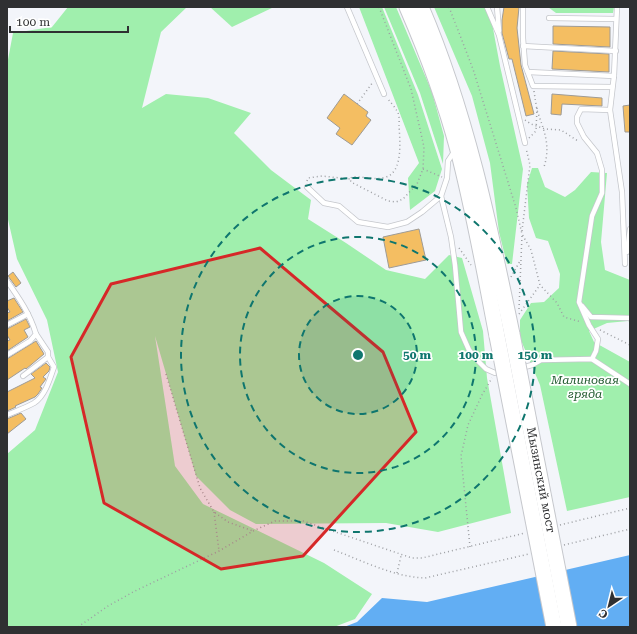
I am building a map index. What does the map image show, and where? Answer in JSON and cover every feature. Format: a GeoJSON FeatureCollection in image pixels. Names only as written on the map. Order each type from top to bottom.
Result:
{"type":"FeatureCollection","features":[{"type":"Feature","properties":{"kind":"main road"},"geometry":{"type":"LineString","coordinates":[[407,7],[437,85],[457,148],[484,268],[505,335]]}},
{"type":"Feature","properties":{"kind":"main road"},"geometry":{"type":"LineString","coordinates":[[421,7],[451,85],[468,139],[486,210],[505,335]]}},
{"type":"Feature","properties":{"kind":"main road","name":"Мызинский мост"},"geometry":{"type":"LineString","coordinates":[[505,335],[554,627]]}},
{"type":"Feature","properties":{"kind":"main road","name":"Мызинский мост"},"geometry":{"type":"LineString","coordinates":[[505,335],[569,627]]}},
{"type":"Feature","properties":{"kind":"lane"},"geometry":{"type":"LineString","coordinates":[[347,7],[384,94]]}},
{"type":"Feature","properties":{"kind":"lane"},"geometry":{"type":"LineString","coordinates":[[487,7],[499,35],[525,143]]}},
{"type":"Feature","properties":{"kind":"lane"},"geometry":{"type":"LineString","coordinates":[[497,7],[499,35]]}},
{"type":"Feature","properties":{"kind":"lane"},"geometry":{"type":"LineString","coordinates":[[523,7],[523,46],[525,65],[533,86],[612,86]]}},
{"type":"Feature","properties":{"kind":"lane"},"geometry":{"type":"LineString","coordinates":[[617,7],[616,51],[610,110],[622,192],[625,264],[630,229]]}},
{"type":"Feature","properties":{"kind":"lane"},"geometry":{"type":"LineString","coordinates":[[549,18],[616,19]]}},
{"type":"Feature","properties":{"kind":"lane"},"geometry":{"type":"LineString","coordinates":[[523,46],[616,51]]}},
{"type":"Feature","properties":{"kind":"lane"},"geometry":{"type":"LineString","coordinates":[[528,72],[614,76]]}},
{"type":"Feature","properties":{"kind":"lane"},"geometry":{"type":"LineString","coordinates":[[592,359],[596,351],[598,339],[589,325],[579,302],[592,216],[602,193],[602,170],[598,153],[584,137],[577,123],[577,117],[581,109],[610,110]]}},
{"type":"Feature","properties":{"kind":"lane"},"geometry":{"type":"LineString","coordinates":[[307,187],[324,203],[339,206],[358,222],[388,227],[407,222],[422,212],[440,196],[447,178],[448,161],[457,148]]}},
{"type":"Feature","properties":{"kind":"lane"},"geometry":{"type":"LineString","coordinates":[[440,196],[451,237],[461,332],[469,350],[480,364],[494,373],[532,365],[542,360],[592,359],[630,384]]}},
{"type":"Feature","properties":{"kind":"lane"},"geometry":{"type":"LineString","coordinates":[[7,281],[24,306],[36,334],[48,352],[48,357],[54,367],[50,379],[42,394],[35,402],[7,415]]}},
{"type":"Feature","properties":{"kind":"lane"},"geometry":{"type":"LineString","coordinates":[[579,302],[591,317],[630,318]]}},
{"type":"Feature","properties":{"kind":"lane"},"geometry":{"type":"LineString","coordinates":[[7,325],[28,314]]}},
{"type":"Feature","properties":{"kind":"lane"},"geometry":{"type":"LineString","coordinates":[[7,355],[30,341],[36,334]]}},
{"type":"Feature","properties":{"kind":"lane"},"geometry":{"type":"LineString","coordinates":[[23,376],[48,357]]}},
{"type":"Feature","properties":{"kind":"path"},"geometry":{"type":"LineString","coordinates":[[350,179],[350,182],[388,201],[396,202],[403,199],[416,184],[423,170],[424,148],[411,90],[379,7]]}},
{"type":"Feature","properties":{"kind":"path"},"geometry":{"type":"LineString","coordinates":[[449,7],[473,69],[516,208],[522,234],[531,250],[540,285],[519,314],[522,234],[530,165],[525,143],[536,131],[537,108]]}},
{"type":"Feature","properties":{"kind":"path"},"geometry":{"type":"LineString","coordinates":[[533,86],[537,108],[548,147],[547,159],[544,167]]}},
{"type":"Feature","properties":{"kind":"path"},"geometry":{"type":"LineString","coordinates":[[357,104],[368,88]]}},
{"type":"Feature","properties":{"kind":"path"},"geometry":{"type":"LineString","coordinates":[[307,187],[308,178],[322,176],[350,179],[352,177],[357,177],[377,179],[387,177],[395,171],[400,153],[398,112],[384,94]]}},
{"type":"Feature","properties":{"kind":"path"},"geometry":{"type":"LineString","coordinates":[[518,112],[523,118],[544,129]]}},
{"type":"Feature","properties":{"kind":"path"},"geometry":{"type":"LineString","coordinates":[[423,170],[447,178]]}},
{"type":"Feature","properties":{"kind":"path"},"geometry":{"type":"LineString","coordinates":[[451,237],[474,268],[484,268]]}},
{"type":"Feature","properties":{"kind":"path"},"geometry":{"type":"LineString","coordinates":[[510,279],[521,259]]}},
{"type":"Feature","properties":{"kind":"path"},"geometry":{"type":"LineString","coordinates":[[470,547],[460,456],[468,425],[494,373]]}},
{"type":"Feature","properties":{"kind":"path"},"geometry":{"type":"LineString","coordinates":[[166,374],[200,488],[214,512],[219,551]]}},
{"type":"Feature","properties":{"kind":"path"},"geometry":{"type":"LineString","coordinates":[[554,526],[630,508]]}},
{"type":"Feature","properties":{"kind":"path"},"geometry":{"type":"LineString","coordinates":[[214,512],[228,522],[253,531]]}},
{"type":"Feature","properties":{"kind":"path"},"geometry":{"type":"LineString","coordinates":[[78,627],[108,606],[219,551],[253,531],[275,521],[303,521],[412,558],[422,558],[531,532]]}},
{"type":"Feature","properties":{"kind":"path"},"geometry":{"type":"LineString","coordinates":[[563,546],[630,529]]}},
{"type":"Feature","properties":{"kind":"path"},"geometry":{"type":"LineString","coordinates":[[334,550],[398,574],[425,578],[533,553]]}},
{"type":"Feature","properties":{"kind":"path"},"geometry":{"type":"LineString","coordinates":[[398,574],[401,555]]}},
{"type":"Feature","properties":{"kind":"highlighted area"},"geometry":{"type":"Polygon","coordinates":[[[260,248],[383,352],[416,432],[303,556],[221,569],[104,503],[71,357],[111,284],[260,248]]]}},
{"type":"Feature","properties":{"kind":"green space"},"geometry":{"type":"Polygon","coordinates":[[[68,7],[187,7],[161,32],[142,108],[166,94],[208,98],[251,113],[234,133],[271,170],[311,200],[308,219],[386,270],[425,279],[449,255],[462,258],[483,331],[487,378],[511,513],[438,532],[386,523],[256,524],[230,510],[196,476],[155,336],[175,466],[203,504],[324,563],[372,594],[355,619],[334,627],[7,627],[7,454],[35,430],[58,372],[47,320],[17,259],[7,215],[7,65],[13,33],[52,27],[68,7]]]}},
{"type":"Feature","properties":{"kind":"green space"},"geometry":{"type":"Polygon","coordinates":[[[210,7],[274,7],[232,27],[210,7]]]}},
{"type":"Feature","properties":{"kind":"green space"},"geometry":{"type":"Polygon","coordinates":[[[359,7],[382,7],[418,95],[442,169],[435,191],[410,210],[408,178],[419,163],[359,7]]]}},
{"type":"Feature","properties":{"kind":"green space"},"geometry":{"type":"Polygon","coordinates":[[[384,7],[396,7],[432,92],[444,136],[443,164],[420,93],[384,7]]]}},
{"type":"Feature","properties":{"kind":"green space"},"geometry":{"type":"Polygon","coordinates":[[[434,7],[489,7],[500,66],[523,169],[512,264],[507,264],[499,232],[490,163],[472,96],[434,7]]]}},
{"type":"Feature","properties":{"kind":"green space"},"geometry":{"type":"Polygon","coordinates":[[[548,7],[614,7],[613,13],[556,13],[548,7]]]}},
{"type":"Feature","properties":{"kind":"green space","name":"Малиновая гряда"},"geometry":{"type":"Polygon","coordinates":[[[532,168],[538,168],[545,187],[565,197],[575,190],[591,172],[607,173],[601,242],[605,270],[630,280],[630,322],[607,323],[589,331],[594,342],[630,362],[630,497],[567,511],[540,385],[520,338],[520,320],[531,303],[544,302],[559,288],[560,274],[548,241],[536,238],[529,218],[527,184],[532,168]]]}},
{"type":"Feature","properties":{"kind":"water"},"geometry":{"type":"Polygon","coordinates":[[[630,555],[630,627],[344,627],[357,622],[382,598],[427,602],[630,555]]]}},
{"type":"Feature","properties":{"kind":"building"},"geometry":{"type":"Polygon","coordinates":[[[504,7],[519,7],[517,28],[521,65],[534,114],[526,116],[512,59],[509,59],[502,33],[504,7]]]}},
{"type":"Feature","properties":{"kind":"building"},"geometry":{"type":"Polygon","coordinates":[[[553,26],[610,27],[610,47],[553,44],[553,26]]]}},
{"type":"Feature","properties":{"kind":"building"},"geometry":{"type":"Polygon","coordinates":[[[553,51],[609,54],[609,72],[552,69],[553,51]]]}},
{"type":"Feature","properties":{"kind":"building"},"geometry":{"type":"Polygon","coordinates":[[[344,94],[368,112],[366,116],[371,120],[352,145],[336,134],[340,128],[327,118],[344,94]]]}},
{"type":"Feature","properties":{"kind":"building"},"geometry":{"type":"Polygon","coordinates":[[[552,94],[602,98],[602,106],[562,104],[561,115],[551,114],[552,94]]]}},
{"type":"Feature","properties":{"kind":"building"},"geometry":{"type":"Polygon","coordinates":[[[630,105],[630,132],[625,132],[623,106],[630,105]]]}},
{"type":"Feature","properties":{"kind":"building"},"geometry":{"type":"Polygon","coordinates":[[[419,229],[426,260],[389,268],[383,237],[419,229]]]}},
{"type":"Feature","properties":{"kind":"building"},"geometry":{"type":"Polygon","coordinates":[[[13,272],[21,283],[16,287],[8,276],[13,272]]]}},
{"type":"Feature","properties":{"kind":"building"},"geometry":{"type":"Polygon","coordinates":[[[14,298],[23,312],[7,321],[7,313],[10,312],[7,307],[7,301],[14,298]]]}},
{"type":"Feature","properties":{"kind":"building"},"geometry":{"type":"Polygon","coordinates":[[[26,319],[30,327],[24,330],[28,337],[7,351],[7,341],[10,340],[7,335],[7,329],[26,319]]]}},
{"type":"Feature","properties":{"kind":"building"},"geometry":{"type":"Polygon","coordinates":[[[36,341],[44,354],[26,369],[25,368],[7,380],[7,359],[36,341]]]}},
{"type":"Feature","properties":{"kind":"building"},"geometry":{"type":"Polygon","coordinates":[[[46,363],[50,367],[49,371],[43,377],[46,379],[40,387],[42,388],[38,394],[7,411],[7,392],[35,378],[31,374],[46,363]]]}},
{"type":"Feature","properties":{"kind":"building"},"geometry":{"type":"Polygon","coordinates":[[[21,413],[26,419],[7,434],[7,419],[21,413]]]}}]}
